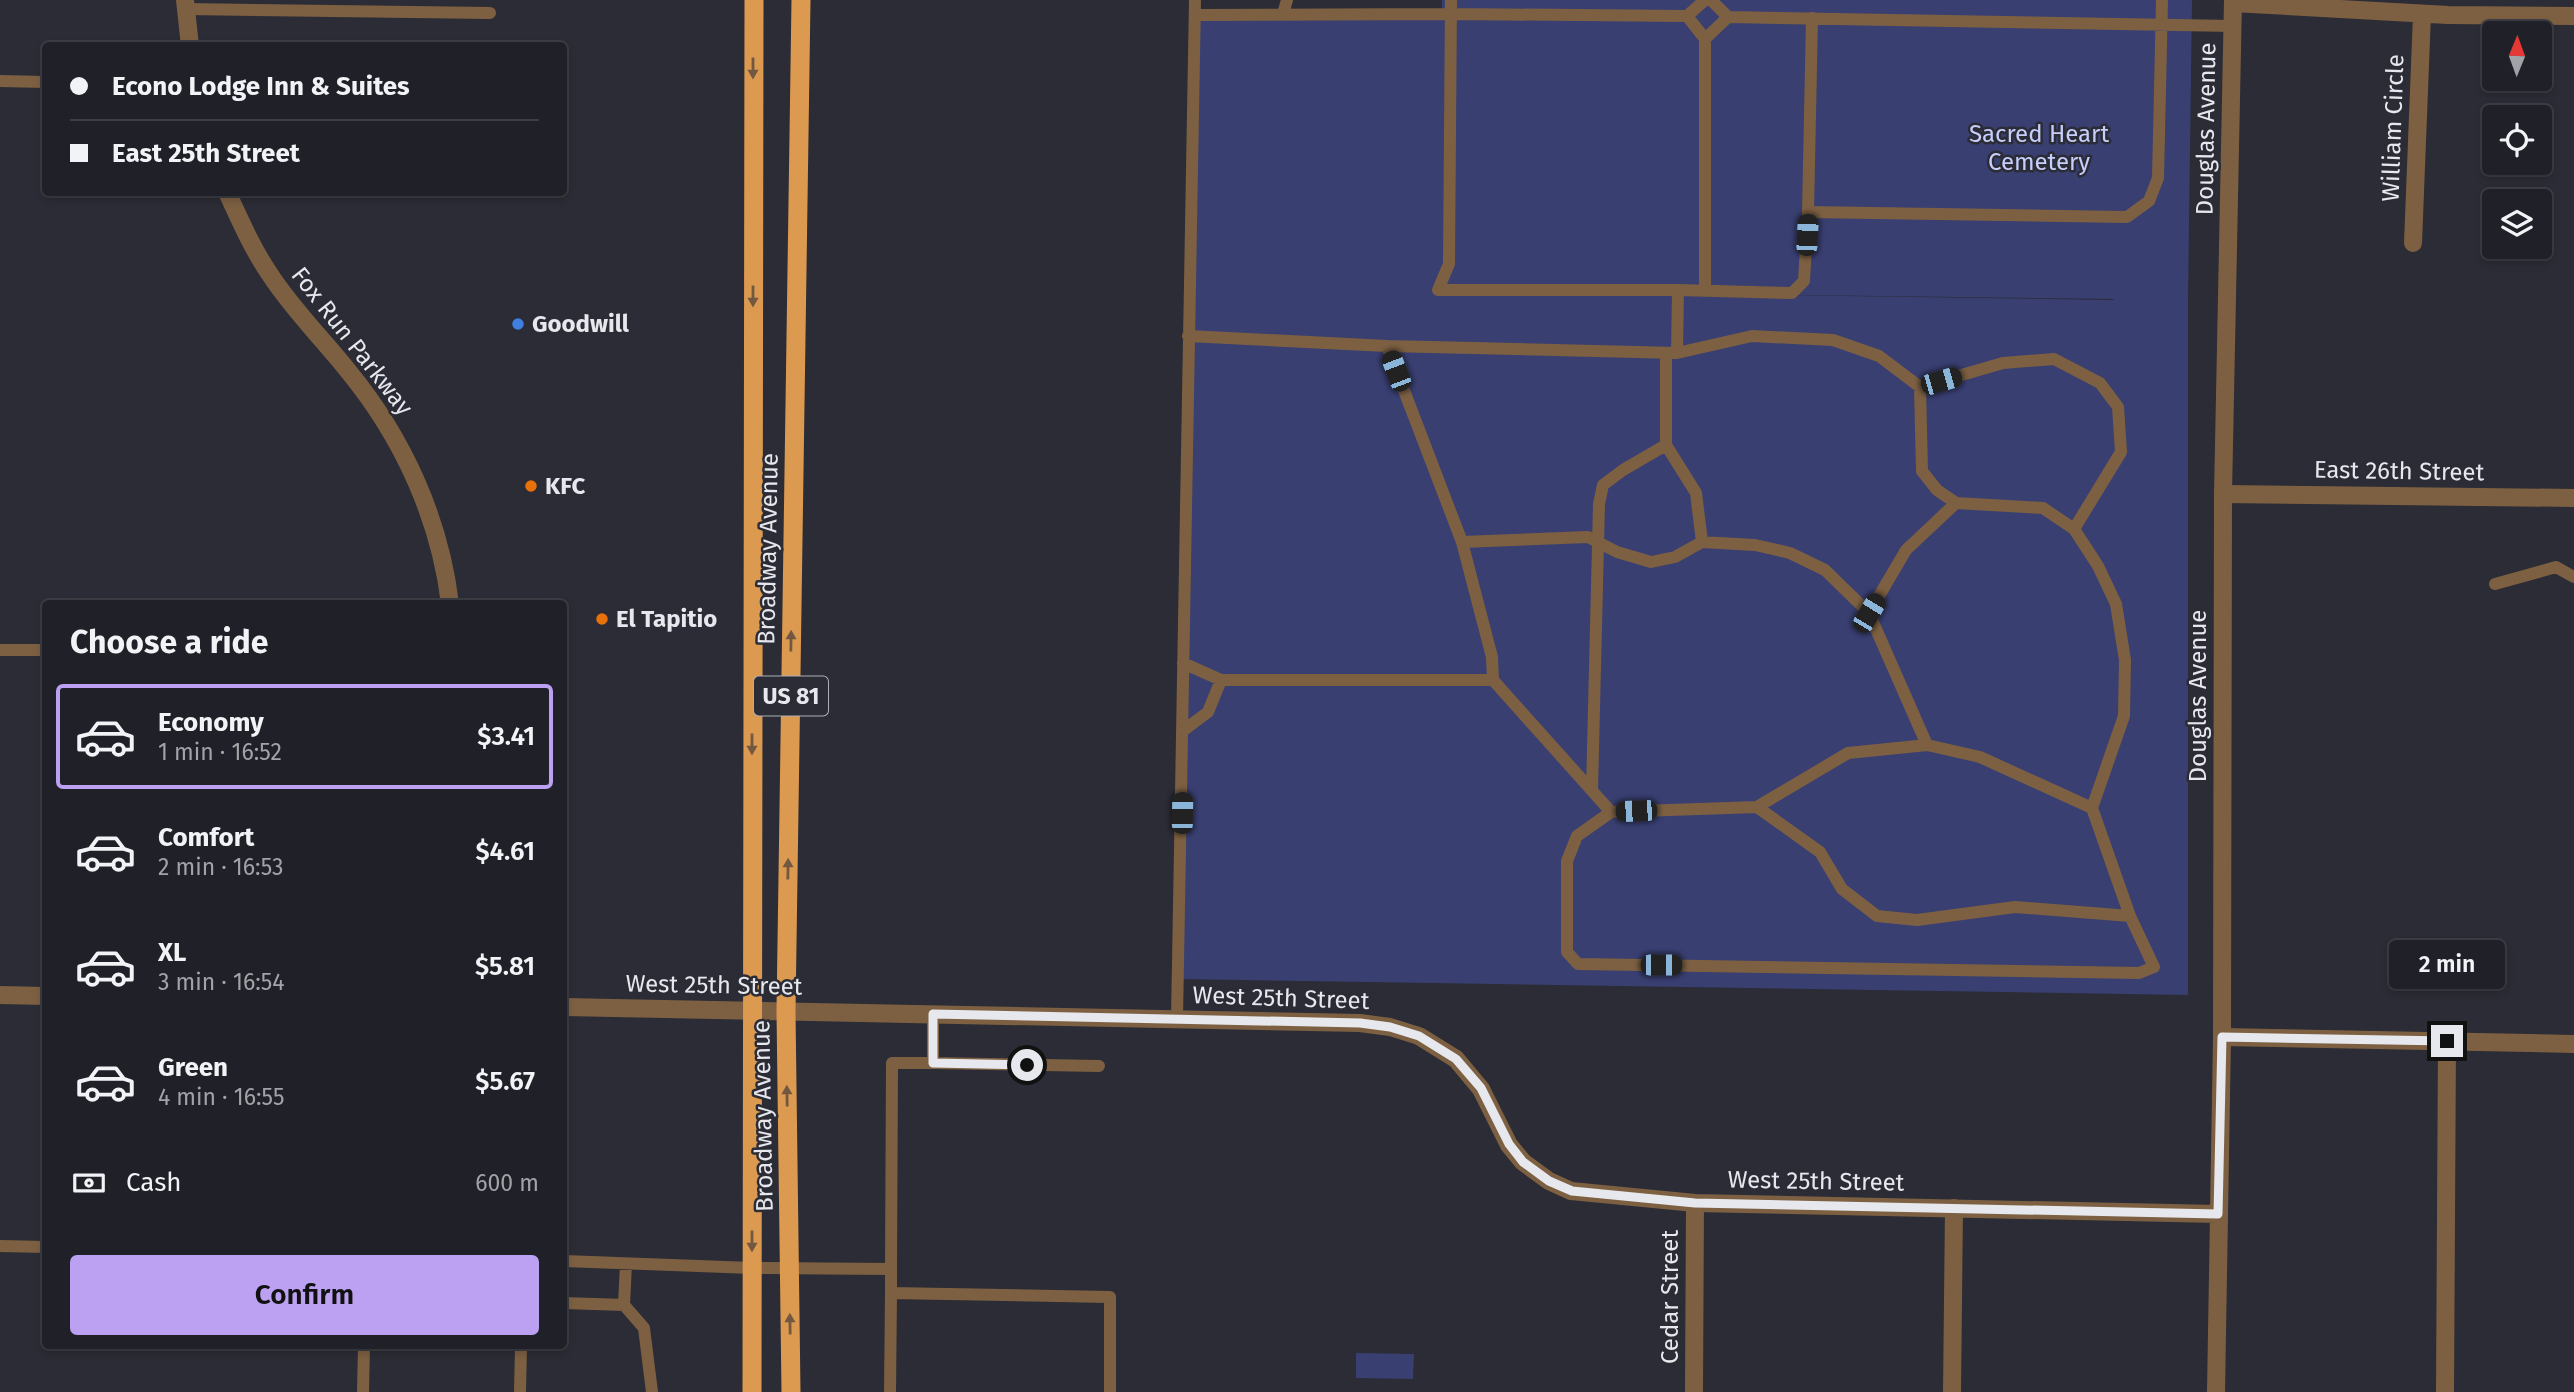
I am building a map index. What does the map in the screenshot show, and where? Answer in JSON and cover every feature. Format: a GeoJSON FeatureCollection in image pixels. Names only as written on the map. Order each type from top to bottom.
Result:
{"type":"FeatureCollection","features":[{"type":"Feature","properties":{"kind":"highway","name":"Broadway Avenue"},"geometry":{"type":"LineString","coordinates":[[752,1392],[754,0]]}},
{"type":"Feature","properties":{"kind":"highway","name":"Broadway Avenue"},"geometry":{"type":"LineString","coordinates":[[791,1392],[786,1011],[801,0]]}},
{"type":"Feature","properties":{"kind":"street"},"geometry":{"type":"LineString","coordinates":[[2233,1],[2422,14],[2574,16]]}},
{"type":"Feature","properties":{"kind":"street","name":"Douglas Avenue"},"geometry":{"type":"LineString","coordinates":[[2216,1392],[2222,1037],[2224,494],[2233,1]]}},
{"type":"Feature","properties":{"kind":"street"},"geometry":{"type":"LineString","coordinates":[[185,5],[190,42]]}},
{"type":"Feature","properties":{"kind":"street","name":"William Circle"},"geometry":{"type":"LineString","coordinates":[[2413,243],[2422,14]]}},
{"type":"Feature","properties":{"kind":"street","name":"Fox Run Parkway"},"geometry":{"type":"LineString","coordinates":[[229,196],[267,271],[293,307],[376,407],[400,447],[420,488],[433,525],[449,600]]}},
{"type":"Feature","properties":{"kind":"street","name":"East 26th Street"},"geometry":{"type":"LineString","coordinates":[[2224,494],[2574,498]]}},
{"type":"Feature","properties":{"kind":"street"},"geometry":{"type":"LineString","coordinates":[[0,995],[42,996]]}},
{"type":"Feature","properties":{"kind":"street","name":"West 25th Street"},"geometry":{"type":"LineString","coordinates":[[567,1007],[1360,1023],[1390,1027],[1419,1036],[1456,1059],[1481,1088],[1509,1144],[1530,1169],[1572,1191],[1695,1203],[2218,1214]]}},
{"type":"Feature","properties":{"kind":"street"},"geometry":{"type":"LineString","coordinates":[[2222,1037],[2574,1044]]}},
{"type":"Feature","properties":{"kind":"street"},"geometry":{"type":"LineString","coordinates":[[2445,1392],[2447,1041]]}},
{"type":"Feature","properties":{"kind":"street","name":"Cedar Street"},"geometry":{"type":"LineString","coordinates":[[1694,1392],[1695,1203]]}},
{"type":"Feature","properties":{"kind":"street"},"geometry":{"type":"LineString","coordinates":[[1952,1392],[1954,1208]]}},
{"type":"Feature","properties":{"kind":"lane"},"geometry":{"type":"LineString","coordinates":[[1177,1019],[1195,0]]}},
{"type":"Feature","properties":{"kind":"lane"},"geometry":{"type":"LineString","coordinates":[[1283,14],[1286,0]]}},
{"type":"Feature","properties":{"kind":"lane"},"geometry":{"type":"LineString","coordinates":[[1359,0],[1360,14]]}},
{"type":"Feature","properties":{"kind":"lane"},"geometry":{"type":"LineString","coordinates":[[1195,15],[1360,14],[1451,7],[1687,16],[1705,0]]}},
{"type":"Feature","properties":{"kind":"lane"},"geometry":{"type":"LineString","coordinates":[[1711,0],[1728,17],[2233,26]]}},
{"type":"Feature","properties":{"kind":"lane"},"geometry":{"type":"LineString","coordinates":[[1808,212],[2127,217],[2149,201],[2158,178],[2162,0]]}},
{"type":"Feature","properties":{"kind":"lane"},"geometry":{"type":"LineString","coordinates":[[185,5],[490,13]]}},
{"type":"Feature","properties":{"kind":"lane"},"geometry":{"type":"LineString","coordinates":[[1451,7],[1448,264],[1438,290],[1792,293],[1804,281],[1812,18]]}},
{"type":"Feature","properties":{"kind":"lane"},"geometry":{"type":"LineString","coordinates":[[1687,16],[1705,39],[1704,291]]}},
{"type":"Feature","properties":{"kind":"lane"},"geometry":{"type":"LineString","coordinates":[[1705,39],[1728,17]]}},
{"type":"Feature","properties":{"kind":"lane"},"geometry":{"type":"LineString","coordinates":[[0,81],[42,82]]}},
{"type":"Feature","properties":{"kind":"lane"},"geometry":{"type":"LineString","coordinates":[[1678,290],[1665,445],[1696,493],[1702,542]]}},
{"type":"Feature","properties":{"kind":"lane"},"geometry":{"type":"LineString","coordinates":[[1188,336],[1387,346],[1671,353],[1752,336],[1833,340],[1879,356],[1920,387]]}},
{"type":"Feature","properties":{"kind":"lane"},"geometry":{"type":"LineString","coordinates":[[1387,346],[1462,542],[1492,657],[1493,680],[1611,812]]}},
{"type":"Feature","properties":{"kind":"lane"},"geometry":{"type":"LineString","coordinates":[[1920,387],[2004,363],[2054,359],[2100,383],[2118,407],[2121,452],[2074,529]]}},
{"type":"Feature","properties":{"kind":"lane"},"geometry":{"type":"LineString","coordinates":[[1920,387],[1922,471],[1937,491],[1956,503],[2043,508],[2074,529],[2098,566],[2116,604],[2125,660],[2124,716],[2092,808],[2130,916],[2154,967],[2139,973],[1578,964],[1567,952],[1567,861],[1577,836],[1611,812],[1757,807],[1848,753],[1927,745],[1980,757],[2092,808]]}},
{"type":"Feature","properties":{"kind":"lane"},"geometry":{"type":"LineString","coordinates":[[1591,790],[1599,504],[1603,485],[1665,445]]}},
{"type":"Feature","properties":{"kind":"lane"},"geometry":{"type":"LineString","coordinates":[[1869,613],[1906,550],[1956,503]]}},
{"type":"Feature","properties":{"kind":"lane"},"geometry":{"type":"LineString","coordinates":[[1462,542],[1588,537],[1617,552],[1651,562],[1675,557],[1702,542],[1755,545],[1790,553],[1825,570],[1869,613],[1927,745]]}},
{"type":"Feature","properties":{"kind":"lane"},"geometry":{"type":"LineString","coordinates":[[2495,584],[2556,567],[2574,577]]}},
{"type":"Feature","properties":{"kind":"lane"},"geometry":{"type":"LineString","coordinates":[[0,650],[42,650]]}},
{"type":"Feature","properties":{"kind":"lane"},"geometry":{"type":"LineString","coordinates":[[1184,663],[1221,680],[1493,680]]}},
{"type":"Feature","properties":{"kind":"lane"},"geometry":{"type":"LineString","coordinates":[[1184,730],[1208,712],[1221,680]]}},
{"type":"Feature","properties":{"kind":"lane"},"geometry":{"type":"LineString","coordinates":[[1757,807],[1820,852],[1842,889],[1878,915],[1917,920],[2015,907],[2130,916]]}},
{"type":"Feature","properties":{"kind":"lane"},"geometry":{"type":"LineString","coordinates":[[933,1014],[933,1063]]}},
{"type":"Feature","properties":{"kind":"lane"},"geometry":{"type":"LineString","coordinates":[[890,1392],[892,1063],[1099,1066]]}},
{"type":"Feature","properties":{"kind":"lane"},"geometry":{"type":"LineString","coordinates":[[0,1246],[42,1247]]}},
{"type":"Feature","properties":{"kind":"lane"},"geometry":{"type":"LineString","coordinates":[[567,1261],[752,1268],[891,1269]]}},
{"type":"Feature","properties":{"kind":"lane"},"geometry":{"type":"LineString","coordinates":[[626,1264],[624,1305],[644,1328],[652,1392]]}},
{"type":"Feature","properties":{"kind":"lane"},"geometry":{"type":"LineString","coordinates":[[891,1293],[1110,1297],[1110,1392]]}},
{"type":"Feature","properties":{"kind":"lane"},"geometry":{"type":"LineString","coordinates":[[567,1303],[624,1305]]}},
{"type":"Feature","properties":{"kind":"lane"},"geometry":{"type":"LineString","coordinates":[[363,1392],[364,1349]]}},
{"type":"Feature","properties":{"kind":"lane"},"geometry":{"type":"LineString","coordinates":[[520,1392],[521,1349]]}},
{"type":"Feature","properties":{"kind":"green space","name":"Sacred Heart Cemetery"},"geometry":{"type":"Polygon","coordinates":[[[1442,0],[2192,0],[2188,301],[2188,995],[1178,979],[1195,15],[1442,13],[1442,0]],[[1640,293],[2113,300],[2114,299],[1640,293]]]}},
{"type":"Feature","properties":{"kind":"green space"},"geometry":{"type":"Polygon","coordinates":[[[1356,1353],[1414,1354],[1413,1379],[1356,1378],[1356,1353]]]}},
{"type":"Feature","properties":{"kind":"place","name":"Goodwill"},"geometry":{"type":"Point","coordinates":[518,324]}},
{"type":"Feature","properties":{"kind":"place","name":"KFC"},"geometry":{"type":"Point","coordinates":[531,486]}},
{"type":"Feature","properties":{"kind":"place","name":"El Tapitio"},"geometry":{"type":"Point","coordinates":[602,619]}},
{"type":"Feature","properties":{"kind":"route"},"geometry":{"type":"LineString","coordinates":[[1027,1065],[933,1063],[933,1014],[1360,1023],[1390,1027],[1419,1036],[1456,1059],[1481,1088],[1509,1144],[1523,1162],[1549,1181],[1572,1191],[1695,1203],[2218,1214],[2222,1037],[2447,1041]]}}]}
